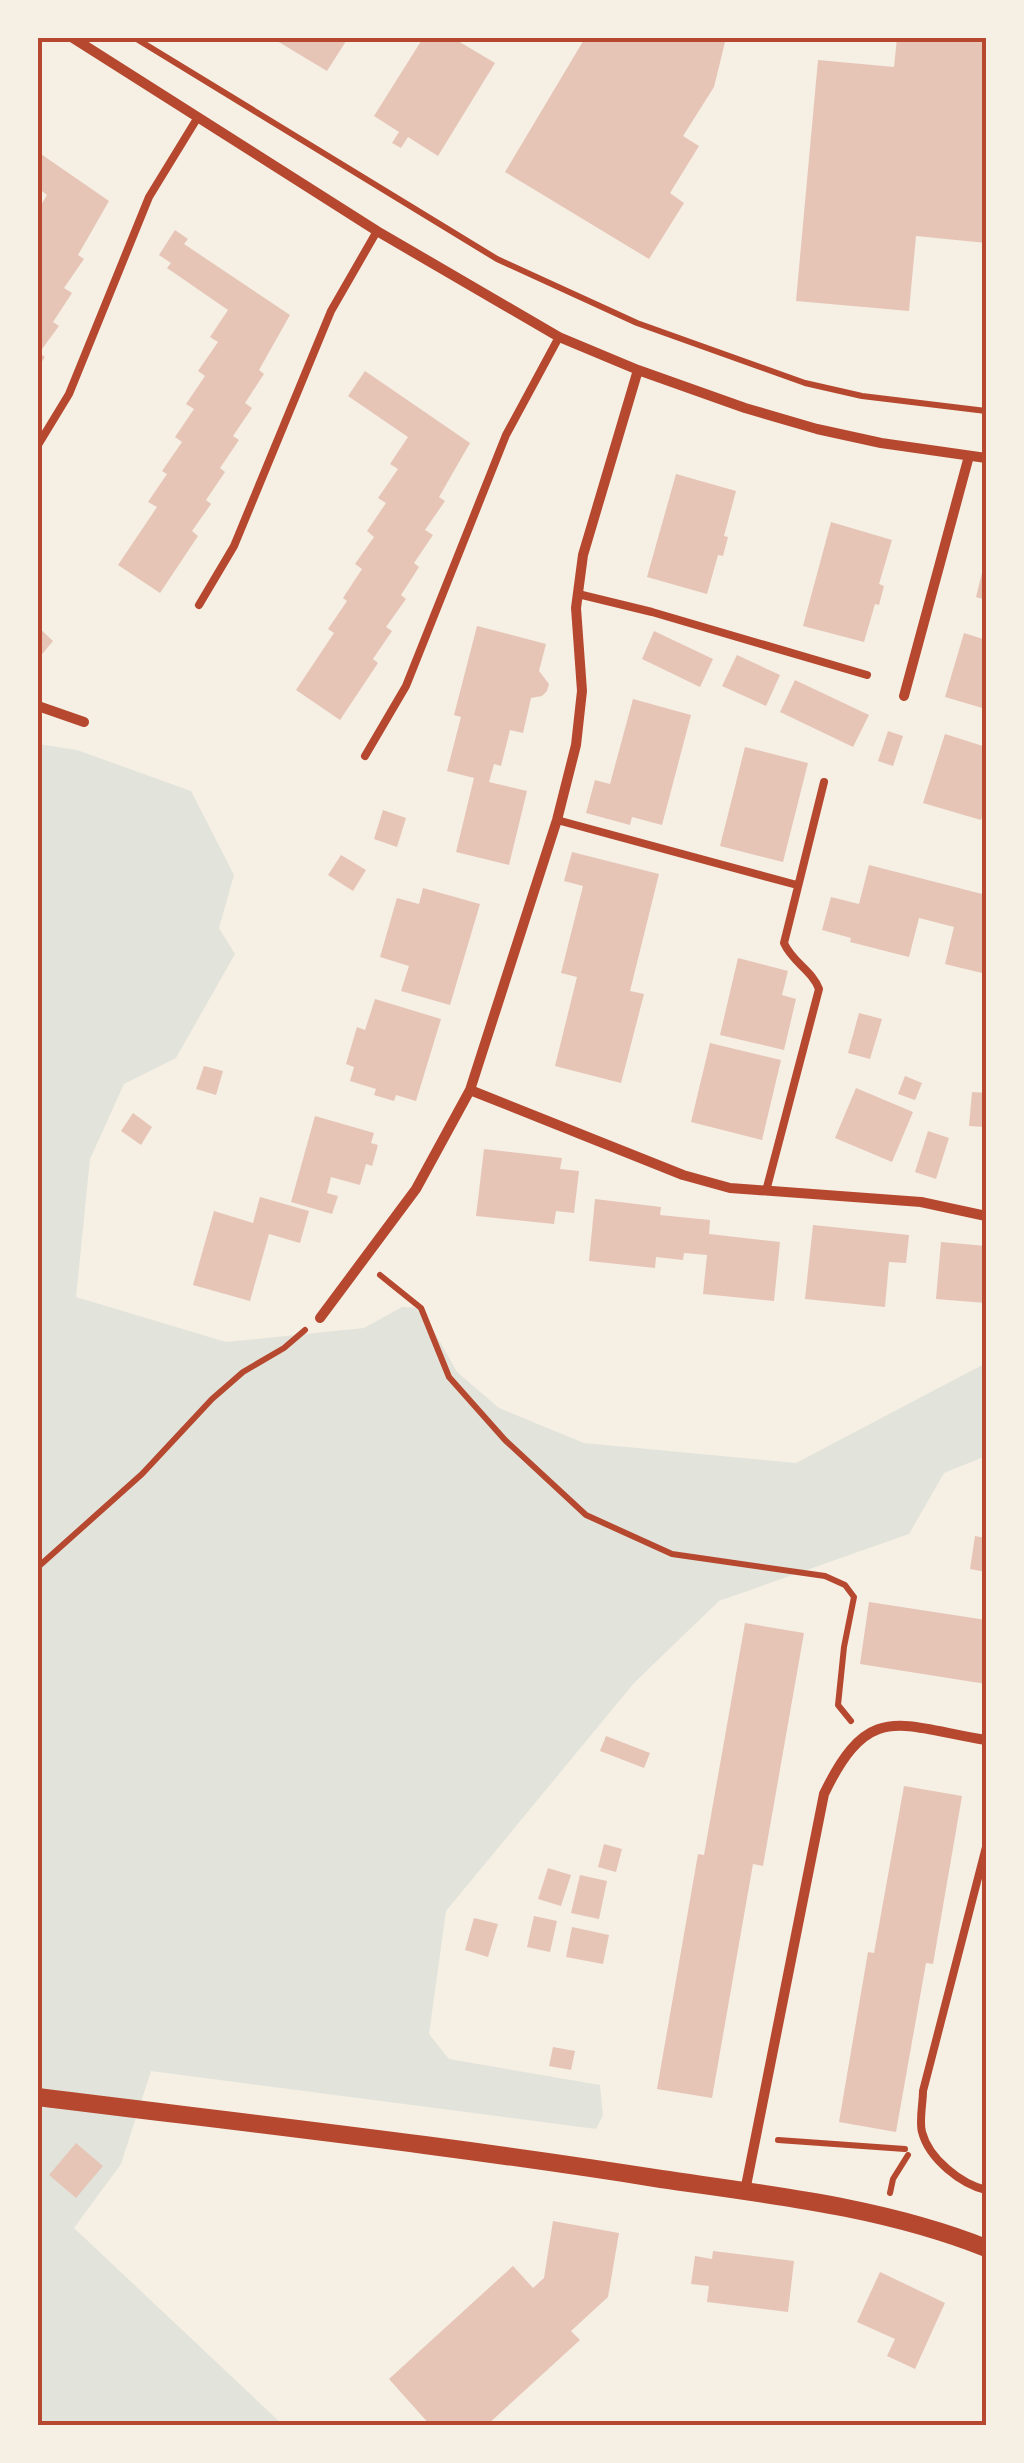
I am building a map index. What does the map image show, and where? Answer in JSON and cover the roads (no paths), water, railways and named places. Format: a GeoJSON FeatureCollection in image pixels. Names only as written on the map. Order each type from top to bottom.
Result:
{"type":"FeatureCollection","features":[{"type":"Feature","properties":{"kind":"street"},"geometry":{"type":"LineString","coordinates":[[73,38],[377,232],[559,337],[638,370],[817,429],[986,458]]}},
{"type":"Feature","properties":{"kind":"street"},"geometry":{"type":"LineString","coordinates":[[320,1318],[416,1188],[470,1090],[558,820],[576,745],[582,691],[578,594],[582,555],[638,370]]}},
{"type":"Feature","properties":{"kind":"street"},"geometry":{"type":"LineString","coordinates":[[904,696],[970,456]]}},
{"type":"Feature","properties":{"kind":"street"},"geometry":{"type":"LineString","coordinates":[[38,706],[84,722]]}},
{"type":"Feature","properties":{"kind":"street"},"geometry":{"type":"LineString","coordinates":[[470,1090],[683,1175],[730,1188],[921,1202],[986,1216]]}},
{"type":"Feature","properties":{"kind":"street"},"geometry":{"type":"LineString","coordinates":[[745,2192],[824,1794],[841,1759],[862,1736],[888,1724],[986,1740]]}},
{"type":"Feature","properties":{"kind":"street"},"geometry":{"type":"LineString","coordinates":[[38,2097],[568,2164],[745,2192],[884,2215],[986,2248]]}},
{"type":"Feature","properties":{"kind":"lane"},"geometry":{"type":"LineString","coordinates":[[38,445],[68,394],[149,197],[198,117]]}},
{"type":"Feature","properties":{"kind":"lane"},"geometry":{"type":"LineString","coordinates":[[199,605],[234,546],[331,311],[377,232]]}},
{"type":"Feature","properties":{"kind":"lane"},"geometry":{"type":"LineString","coordinates":[[365,756],[406,686],[506,435],[559,337]]}},
{"type":"Feature","properties":{"kind":"lane"},"geometry":{"type":"LineString","coordinates":[[578,594],[867,674]]}},
{"type":"Feature","properties":{"kind":"lane"},"geometry":{"type":"LineString","coordinates":[[766,1190],[819,988],[816,979],[789,954],[784,943],[824,782]]}},
{"type":"Feature","properties":{"kind":"lane"},"geometry":{"type":"LineString","coordinates":[[558,820],[797,885]]}},
{"type":"Feature","properties":{"kind":"lane"},"geometry":{"type":"LineString","coordinates":[[986,1846],[923,2091],[922,2132],[940,2162],[972,2187],[986,2190]]}}]}
